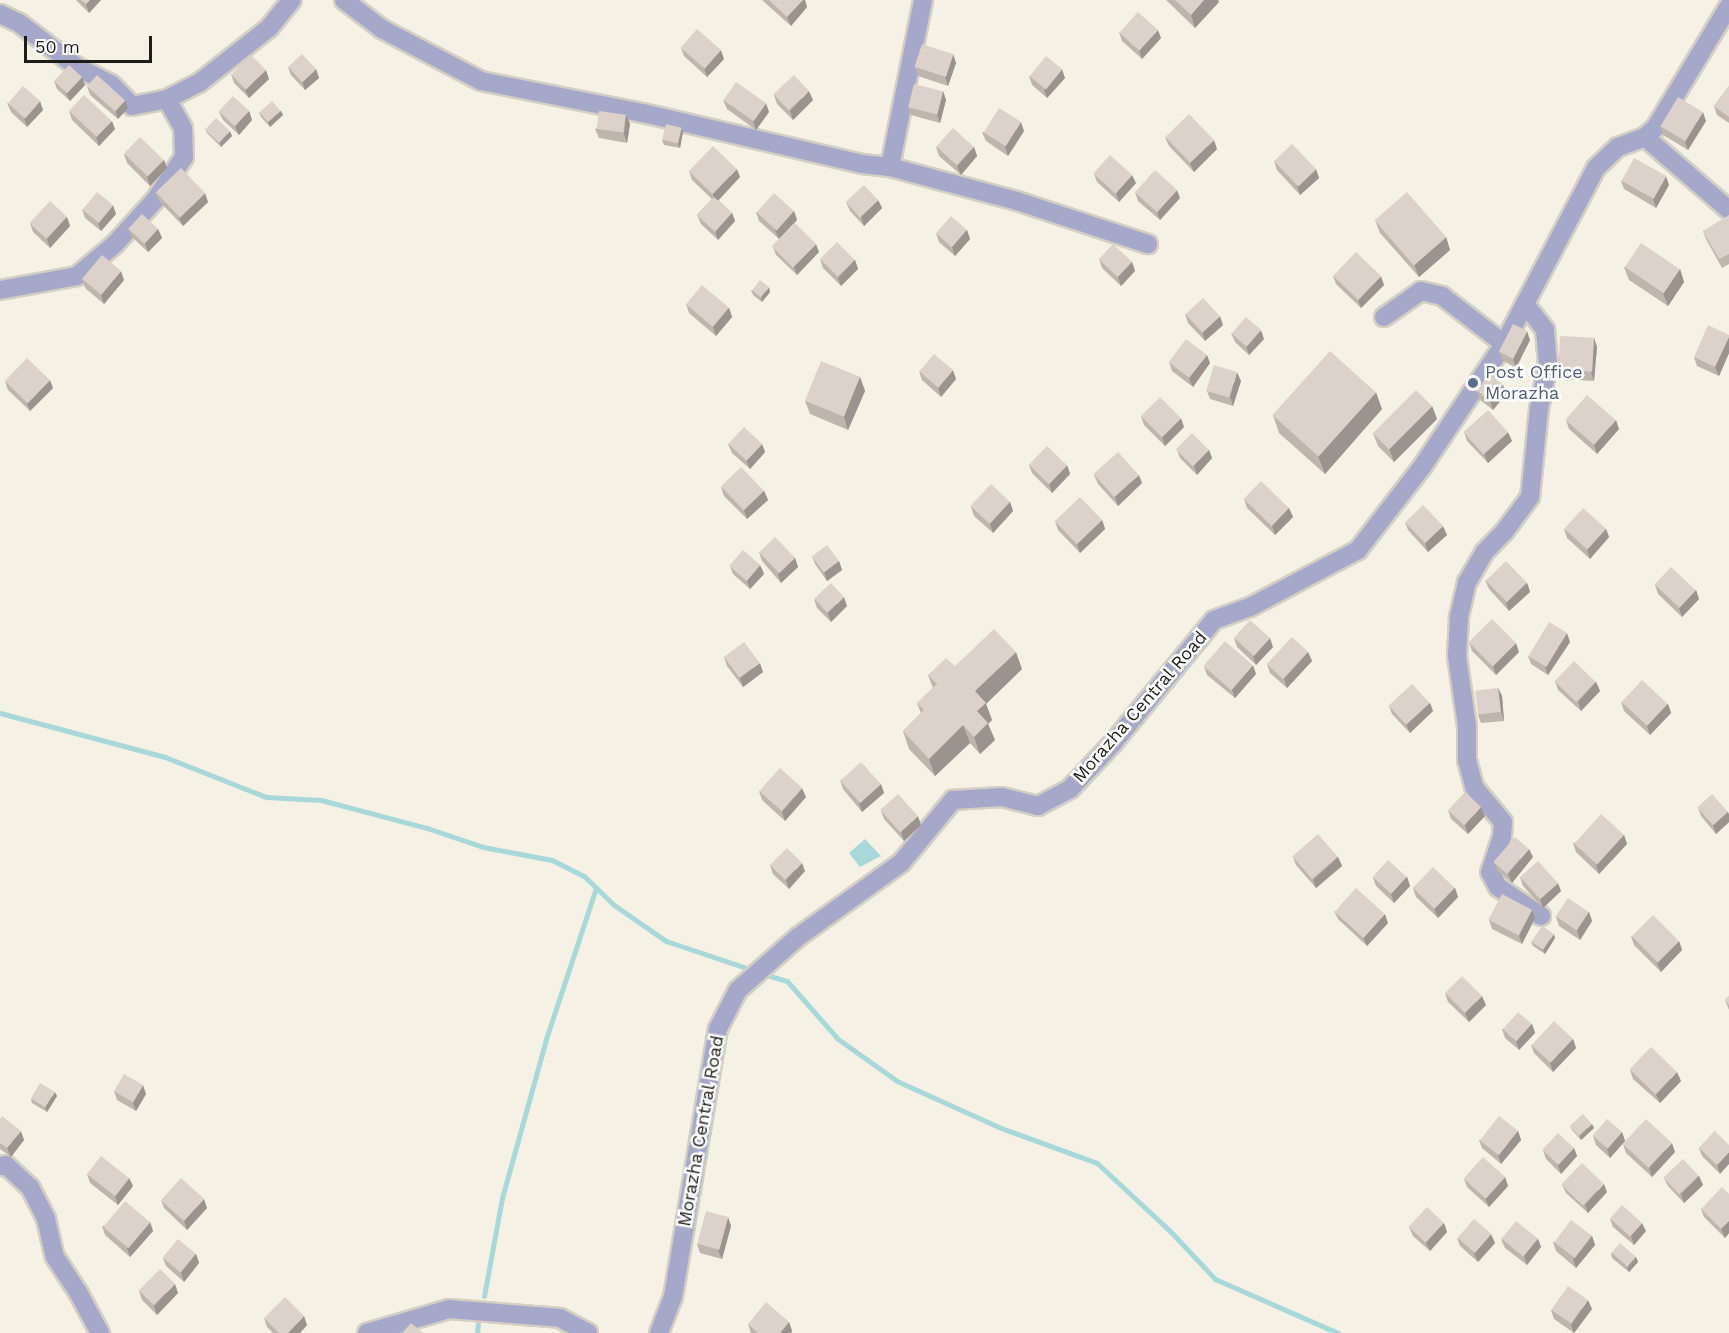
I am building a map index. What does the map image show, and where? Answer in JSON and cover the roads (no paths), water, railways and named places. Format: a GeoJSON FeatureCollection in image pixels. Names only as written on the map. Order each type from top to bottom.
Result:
{"type":"FeatureCollection","features":[{"type":"Feature","properties":{"kind":"street"},"geometry":{"type":"LineString","coordinates":[[0,14],[19,23],[77,67],[111,84],[132,106],[167,99],[200,83],[261,35],[291,0]]}},
{"type":"Feature","properties":{"kind":"street"},"geometry":{"type":"LineString","coordinates":[[345,0],[382,29],[482,81],[644,113],[862,164],[890,167],[1017,201],[1148,244]]}},
{"type":"Feature","properties":{"kind":"street"},"geometry":{"type":"LineString","coordinates":[[890,167],[923,0]]}},
{"type":"Feature","properties":{"kind":"street"},"geometry":{"type":"LineString","coordinates":[[1729,6],[1680,90],[1656,127],[1645,137],[1729,210]]}},
{"type":"Feature","properties":{"kind":"street"},"geometry":{"type":"LineString","coordinates":[[0,290],[77,276],[115,244],[155,200],[184,157],[183,128],[167,99]]}},
{"type":"Feature","properties":{"kind":"street","name":"Morazha Central Road"},"geometry":{"type":"LineString","coordinates":[[659,1333],[673,1297],[718,1029],[738,990],[798,937],[901,863],[953,800],[1002,797],[1038,806],[1070,789],[1113,743],[1214,620],[1250,607],[1358,550],[1422,467],[1504,344],[1596,168],[1618,147],[1645,137]]}},
{"type":"Feature","properties":{"kind":"street"},"geometry":{"type":"LineString","coordinates":[[1384,317],[1421,291],[1442,296],[1504,344]]}},
{"type":"Feature","properties":{"kind":"street"},"geometry":{"type":"LineString","coordinates":[[1525,304],[1545,330],[1548,364],[1539,409],[1530,497],[1484,554],[1467,582],[1459,618],[1457,656],[1467,726],[1467,760],[1474,787],[1503,822],[1502,836],[1490,872],[1498,887],[1541,916]]}},
{"type":"Feature","properties":{"kind":"street"},"geometry":{"type":"LineString","coordinates":[[0,1166],[6,1165],[30,1187],[46,1219],[55,1257],[78,1292],[100,1333]]}},
{"type":"Feature","properties":{"kind":"street"},"geometry":{"type":"LineString","coordinates":[[367,1333],[449,1309],[560,1318],[588,1333]]}},
{"type":"Feature","properties":{"kind":"water"},"geometry":{"type":"Polygon","coordinates":[[[865,839],[881,856],[860,867],[849,853],[865,839]]]}},
{"type":"Feature","properties":{"kind":"waterway"},"geometry":{"type":"LineString","coordinates":[[0,713],[165,757],[266,797],[321,800],[427,828],[483,847],[552,860],[584,876],[614,905],[666,941],[755,971]]}},
{"type":"Feature","properties":{"kind":"waterway"},"geometry":{"type":"LineString","coordinates":[[484,1296],[502,1198],[546,1039],[596,888]]}},
{"type":"Feature","properties":{"kind":"waterway"},"geometry":{"type":"LineString","coordinates":[[764,974],[787,981],[838,1039],[897,1081],[1001,1128],[1097,1163],[1170,1231],[1215,1279],[1338,1333]]}},
{"type":"Feature","properties":{"kind":"waterway"},"geometry":{"type":"LineString","coordinates":[[477,1333],[478,1324]]}},
{"type":"Feature","properties":{"kind":"place","name":"Post Office Morazha"},"geometry":{"type":"Point","coordinates":[1473,383]}}]}
